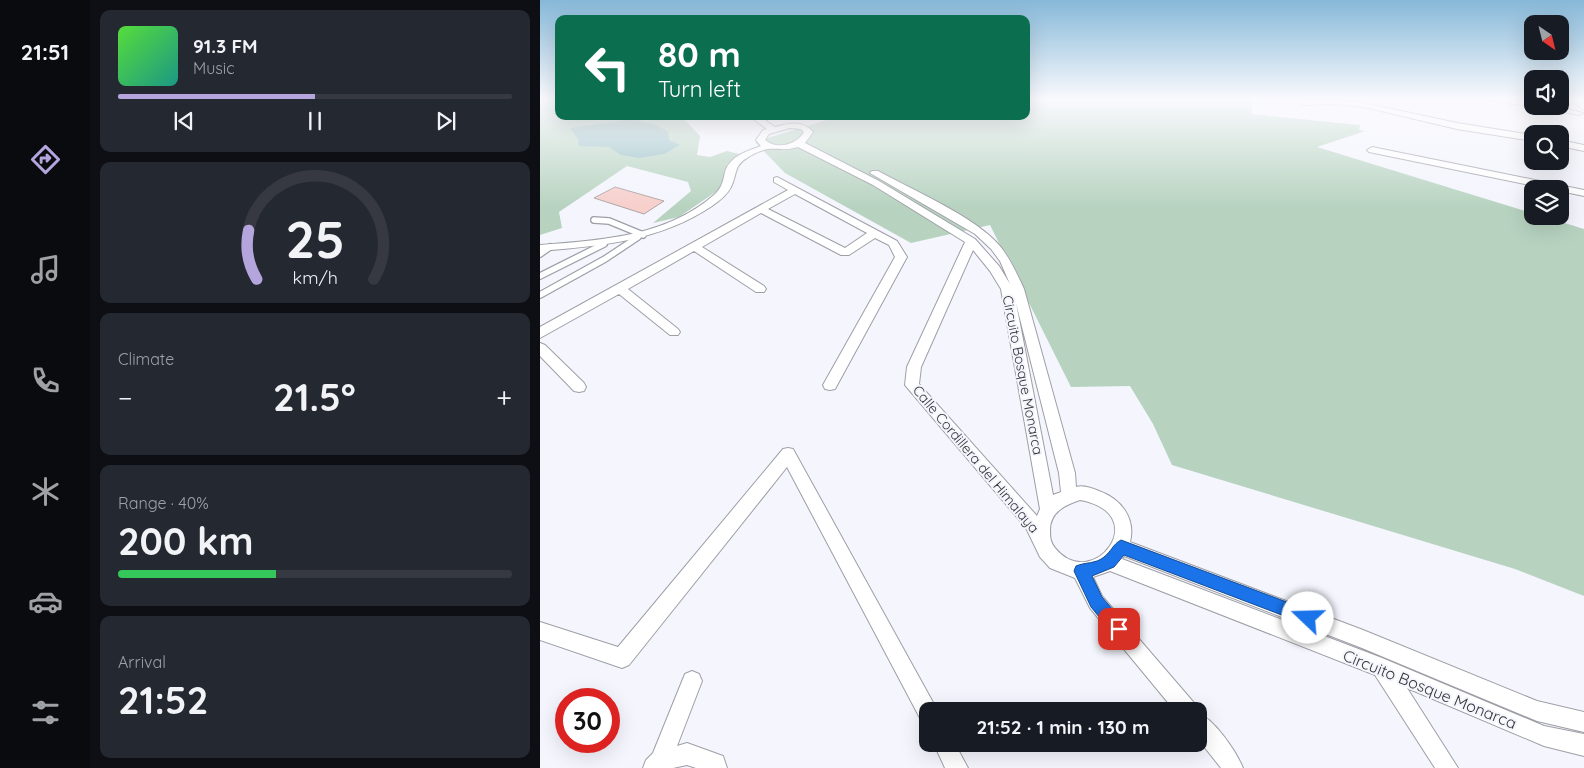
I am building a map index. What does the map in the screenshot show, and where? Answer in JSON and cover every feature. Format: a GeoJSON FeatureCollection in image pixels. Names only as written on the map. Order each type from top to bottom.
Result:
{"type":"FeatureCollection","features":[{"type":"Feature","properties":{"kind":"street"},"geometry":{"type":"LineString","coordinates":[[764,135],[760,140],[768,146]]}},
{"type":"Feature","properties":{"kind":"street"},"geometry":{"type":"LineString","coordinates":[[545,248],[604,244],[657,232],[707,205],[724,191],[732,166],[742,156],[768,146],[783,147],[801,142],[807,135]]}},
{"type":"Feature","properties":{"kind":"street","name":"Circuito Bosque Monarca"},"geometry":{"type":"LineString","coordinates":[[801,142],[812,141],[886,178],[966,223],[979,232],[1000,254],[1018,289],[1029,326],[1067,473],[1069,495]]}},
{"type":"Feature","properties":{"kind":"street","name":"Circuito Bosque Monarca"},"geometry":{"type":"LineString","coordinates":[[801,142],[876,183],[971,241],[995,269],[1007,289],[1048,508]]}},
{"type":"Feature","properties":{"kind":"street"},"geometry":{"type":"LineString","coordinates":[[1569,145],[1584,148]]}},
{"type":"Feature","properties":{"kind":"street"},"geometry":{"type":"LineString","coordinates":[[1372,150],[1584,193]]}},
{"type":"Feature","properties":{"kind":"street"},"geometry":{"type":"LineString","coordinates":[[777,180],[893,243],[901,257],[830,385]]}},
{"type":"Feature","properties":{"kind":"street"},"geometry":{"type":"LineString","coordinates":[[540,333],[795,190]]}},
{"type":"Feature","properties":{"kind":"street"},"geometry":{"type":"LineString","coordinates":[[760,209],[845,253],[875,233]]}},
{"type":"Feature","properties":{"kind":"street","name":"Calle Cordillera del Himalaya"},"geometry":{"type":"LineString","coordinates":[[971,241],[914,367],[912,385],[1032,523],[1041,539]]}},
{"type":"Feature","properties":{"kind":"street"},"geometry":{"type":"LineString","coordinates":[[694,246],[760,289]]}},
{"type":"Feature","properties":{"kind":"street"},"geometry":{"type":"LineString","coordinates":[[619,288],[674,332]]}},
{"type":"Feature","properties":{"kind":"street"},"geometry":{"type":"LineString","coordinates":[[540,348],[578,387]]}},
{"type":"Feature","properties":{"kind":"street"},"geometry":{"type":"LineString","coordinates":[[540,631],[622,658],[788,454],[922,702]]}},
{"type":"Feature","properties":{"kind":"street"},"geometry":{"type":"LineString","coordinates":[[1080,493],[1092,494],[1112,505],[1119,514],[1123,524],[1124,536],[1121,547],[1109,562],[1096,569],[1081,571],[1067,568],[1055,561],[1046,551],[1041,539],[1042,523],[1048,508],[1054,502],[1069,495],[1080,493]]}},
{"type":"Feature","properties":{"kind":"street","name":"Circuito Bosque Monarca"},"geometry":{"type":"LineString","coordinates":[[1121,547],[1363,639],[1537,711],[1584,722]]}},
{"type":"Feature","properties":{"kind":"street","name":"Circuito Bosque Monarca"},"geometry":{"type":"LineString","coordinates":[[1109,562],[1382,668],[1544,736],[1584,745]]}},
{"type":"Feature","properties":{"kind":"street"},"geometry":{"type":"LineString","coordinates":[[1081,571],[1096,602],[1180,702]]}},
{"type":"Feature","properties":{"kind":"street"},"geometry":{"type":"LineString","coordinates":[[1382,668],[1447,768]]}},
{"type":"Feature","properties":{"kind":"street"},"geometry":{"type":"LineString","coordinates":[[658,764],[692,681]]}},
{"type":"Feature","properties":{"kind":"street"},"geometry":{"type":"LineString","coordinates":[[1207,734],[1227,758],[1232,768]]}},
{"type":"Feature","properties":{"kind":"street"},"geometry":{"type":"LineString","coordinates":[[948,752],[957,768]]}},
{"type":"Feature","properties":{"kind":"street"},"geometry":{"type":"LineString","coordinates":[[658,764],[686,754],[715,764],[716,768]]}},
{"type":"Feature","properties":{"kind":"lane"},"geometry":{"type":"LineString","coordinates":[[594,220],[609,221],[641,236]]}},
{"type":"Feature","properties":{"kind":"lane"},"geometry":{"type":"LineString","coordinates":[[540,296],[606,259],[641,236]]}},
{"type":"Feature","properties":{"kind":"lane"},"geometry":{"type":"LineString","coordinates":[[540,276],[604,244]]}},
{"type":"Feature","properties":{"kind":"lane"},"geometry":{"type":"LineString","coordinates":[[540,254],[545,248]]}},
{"type":"Feature","properties":{"kind":"green space"},"geometry":{"type":"Polygon","coordinates":[[[540,135],[699,135],[697,155],[710,157],[727,151],[739,154],[728,164],[720,189],[679,217],[653,223],[691,191],[688,182],[627,166],[559,212],[562,228],[540,235],[540,135]]]}},
{"type":"Feature","properties":{"kind":"green space"},"geometry":{"type":"Polygon","coordinates":[[[778,135],[1353,135],[1317,147],[1524,211],[1524,225],[1569,224],[1584,229],[1584,596],[1515,569],[1172,465],[1153,424],[1130,386],[1071,387],[990,225],[911,243],[785,173],[755,142],[778,135]]]}},
{"type":"Feature","properties":{"kind":"water"},"geometry":{"type":"Polygon","coordinates":[[[575,135],[668,135],[669,140],[680,145],[664,154],[639,158],[621,155],[609,147],[579,146],[575,135]]]}},
{"type":"Feature","properties":{"kind":"building"},"geometry":{"type":"Polygon","coordinates":[[[615,187],[664,201],[644,214],[594,198],[615,187]]]}},
{"type":"Feature","properties":{"kind":"route"},"geometry":{"type":"LineString","coordinates":[[1119,629],[1096,602],[1081,571],[1096,569],[1109,562],[1121,547],[1308,618]]}}]}
